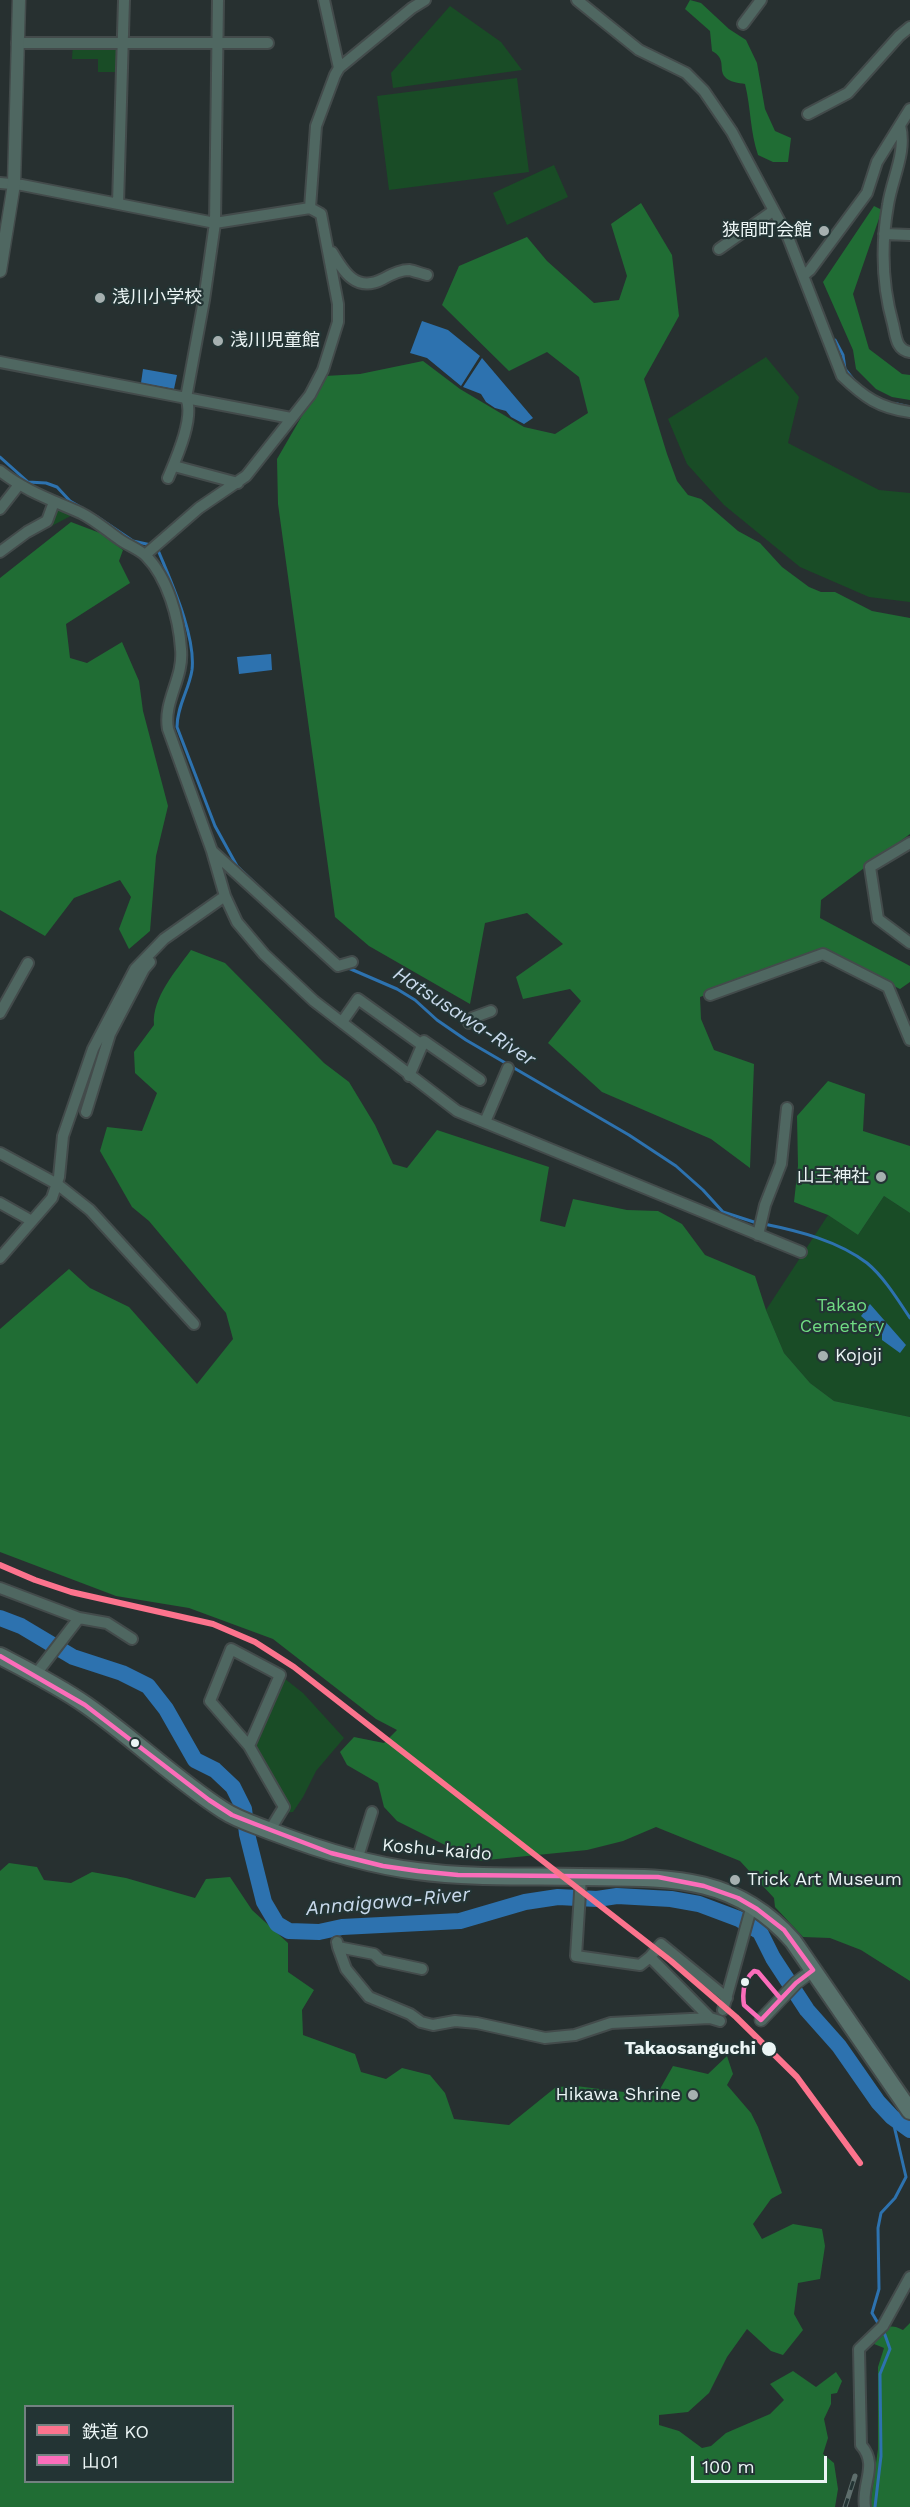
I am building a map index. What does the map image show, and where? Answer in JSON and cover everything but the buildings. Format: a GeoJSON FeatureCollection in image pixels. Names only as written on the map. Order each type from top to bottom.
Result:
{"type":"FeatureCollection","features":[{"type":"Feature","properties":{"kind":"highway"},"geometry":{"type":"LineString","coordinates":[[0,1656],[36,1674]]}},
{"type":"Feature","properties":{"kind":"highway","name":"Koshu-kaido"},"geometry":{"type":"LineString","coordinates":[[36,1674],[85,1705],[187,1784],[232,1815],[357,1860],[418,1872],[581,1882],[676,1879],[704,1886],[751,1909],[784,1930],[897,2096],[910,2111]]}},
{"type":"Feature","properties":{"kind":"street"},"geometry":{"type":"LineString","coordinates":[[0,271],[14,184],[19,0]]}},
{"type":"Feature","properties":{"kind":"street"},"geometry":{"type":"LineString","coordinates":[[118,204],[124,0]]}},
{"type":"Feature","properties":{"kind":"street"},"geometry":{"type":"LineString","coordinates":[[168,478],[185,430],[188,402],[186,398],[215,223],[218,0]]}},
{"type":"Feature","properties":{"kind":"street"},"geometry":{"type":"LineString","coordinates":[[324,0],[339,68]]}},
{"type":"Feature","properties":{"kind":"street"},"geometry":{"type":"LineString","coordinates":[[310,208],[316,126],[339,68],[425,0]]}},
{"type":"Feature","properties":{"kind":"street"},"geometry":{"type":"LineString","coordinates":[[577,0],[639,50],[686,73],[704,92],[732,132],[788,237],[842,375],[855,388],[881,406],[910,412]]}},
{"type":"Feature","properties":{"kind":"street"},"geometry":{"type":"LineString","coordinates":[[743,24],[761,0]]}},
{"type":"Feature","properties":{"kind":"street"},"geometry":{"type":"LineString","coordinates":[[807,114],[848,93],[899,36],[910,27]]}},
{"type":"Feature","properties":{"kind":"street"},"geometry":{"type":"LineString","coordinates":[[18,43],[268,43]]}},
{"type":"Feature","properties":{"kind":"street"},"geometry":{"type":"LineString","coordinates":[[804,275],[867,193],[877,162],[910,109]]}},
{"type":"Feature","properties":{"kind":"street"},"geometry":{"type":"LineString","coordinates":[[900,125],[903,148],[890,194],[884,234],[884,269],[889,311],[899,346],[904,351],[910,352]]}},
{"type":"Feature","properties":{"kind":"street"},"geometry":{"type":"LineString","coordinates":[[0,183],[215,223],[310,208],[321,214],[338,304],[338,322],[323,370],[310,395],[259,461],[238,483],[199,508],[147,554]]}},
{"type":"Feature","properties":{"kind":"street"},"geometry":{"type":"LineString","coordinates":[[720,249],[773,211]]}},
{"type":"Feature","properties":{"kind":"street"},"geometry":{"type":"LineString","coordinates":[[884,234],[910,235]]}},
{"type":"Feature","properties":{"kind":"street"},"geometry":{"type":"LineString","coordinates":[[329,247],[346,276],[366,284],[408,270],[428,276]]}},
{"type":"Feature","properties":{"kind":"street"},"geometry":{"type":"LineString","coordinates":[[0,362],[291,418]]}},
{"type":"Feature","properties":{"kind":"street"},"geometry":{"type":"LineString","coordinates":[[174,465],[238,483]]}},
{"type":"Feature","properties":{"kind":"street"},"geometry":{"type":"LineString","coordinates":[[0,471],[18,486],[90,518],[128,545],[147,554],[162,578],[172,606],[181,648],[179,678],[168,709],[168,729],[212,851],[225,896],[237,922],[264,954],[314,1001],[409,1076],[458,1111],[760,1226],[801,1252]]}},
{"type":"Feature","properties":{"kind":"street"},"geometry":{"type":"LineString","coordinates":[[0,509],[18,486]]}},
{"type":"Feature","properties":{"kind":"street"},"geometry":{"type":"LineString","coordinates":[[0,552],[27,532],[47,521],[54,502]]}},
{"type":"Feature","properties":{"kind":"street"},"geometry":{"type":"LineString","coordinates":[[910,843],[870,867],[878,919],[910,943]]}},
{"type":"Feature","properties":{"kind":"street"},"geometry":{"type":"LineString","coordinates":[[212,851],[338,966],[352,962]]}},
{"type":"Feature","properties":{"kind":"street"},"geometry":{"type":"LineString","coordinates":[[0,1258],[52,1198],[57,1184],[63,1136],[93,1049],[135,969],[164,939],[225,896]]}},
{"type":"Feature","properties":{"kind":"street"},"geometry":{"type":"LineString","coordinates":[[86,1112],[108,1041],[144,969],[181,928]]}},
{"type":"Feature","properties":{"kind":"street"},"geometry":{"type":"LineString","coordinates":[[710,995],[824,954],[888,987],[910,1040]]}},
{"type":"Feature","properties":{"kind":"street"},"geometry":{"type":"LineString","coordinates":[[0,1013],[28,963]]}},
{"type":"Feature","properties":{"kind":"street"},"geometry":{"type":"LineString","coordinates":[[342,1022],[358,999],[422,1045]]}},
{"type":"Feature","properties":{"kind":"street"},"geometry":{"type":"LineString","coordinates":[[469,1023],[472,1018],[491,1011]]}},
{"type":"Feature","properties":{"kind":"street"},"geometry":{"type":"LineString","coordinates":[[409,1076],[424,1041],[480,1080]]}},
{"type":"Feature","properties":{"kind":"street"},"geometry":{"type":"LineString","coordinates":[[485,1122],[508,1068]]}},
{"type":"Feature","properties":{"kind":"street"},"geometry":{"type":"LineString","coordinates":[[760,1226],[781,1164],[787,1108]]}},
{"type":"Feature","properties":{"kind":"street"},"geometry":{"type":"LineString","coordinates":[[0,1153],[57,1184],[90,1210],[194,1324]]}},
{"type":"Feature","properties":{"kind":"street"},"geometry":{"type":"LineString","coordinates":[[0,1203],[32,1221]]}},
{"type":"Feature","properties":{"kind":"street"},"geometry":{"type":"LineString","coordinates":[[0,1588],[79,1618],[107,1623],[132,1639]]}},
{"type":"Feature","properties":{"kind":"street"},"geometry":{"type":"LineString","coordinates":[[36,1674],[79,1618]]}},
{"type":"Feature","properties":{"kind":"street"},"geometry":{"type":"LineString","coordinates":[[249,1746],[280,1675],[231,1650],[210,1701],[249,1746],[284,1808],[262,1827]]}},
{"type":"Feature","properties":{"kind":"street"},"geometry":{"type":"LineString","coordinates":[[357,1860],[372,1812]]}},
{"type":"Feature","properties":{"kind":"street"},"geometry":{"type":"LineString","coordinates":[[581,1882],[576,1956],[640,1965],[661,1944],[727,1998]]}},
{"type":"Feature","properties":{"kind":"street"},"geometry":{"type":"LineString","coordinates":[[718,2016],[727,1998],[751,1909]]}},
{"type":"Feature","properties":{"kind":"street"},"geometry":{"type":"LineString","coordinates":[[422,1969],[380,1960],[374,1954],[337,1944],[346,1969],[369,1997],[432,2025],[455,2021],[477,2023],[545,2038],[575,2035],[611,2023],[718,2016]]}},
{"type":"Feature","properties":{"kind":"street"},"geometry":{"type":"LineString","coordinates":[[650,1957],[718,2016]]}},
{"type":"Feature","properties":{"kind":"street"},"geometry":{"type":"LineString","coordinates":[[761,2020],[796,1983],[813,1970]]}},
{"type":"Feature","properties":{"kind":"street"},"geometry":{"type":"LineString","coordinates":[[865,2507],[863,2498],[871,2465],[867,2452],[861,2445],[859,2349],[880,2330],[910,2277]]}},
{"type":"Feature","properties":{"kind":"green space"},"geometry":{"type":"Polygon","coordinates":[[[690,0],[701,3],[729,29],[746,40],[757,63],[765,109],[775,131],[791,138],[788,162],[773,162],[758,155],[753,138],[745,84],[727,79],[723,74],[721,61],[712,51],[710,31],[685,9],[690,0]]]}},
{"type":"Feature","properties":{"kind":"green space"},"geometry":{"type":"Polygon","coordinates":[[[450,6],[501,42],[522,70],[393,88],[391,73],[450,6]]]}},
{"type":"Feature","properties":{"kind":"green space"},"geometry":{"type":"Polygon","coordinates":[[[73,43],[123,43],[122,72],[98,72],[98,59],[72,59],[73,43]]]}},
{"type":"Feature","properties":{"kind":"green space"},"geometry":{"type":"Polygon","coordinates":[[[517,78],[529,172],[389,190],[377,96],[517,78]]]}},
{"type":"Feature","properties":{"kind":"green space"},"geometry":{"type":"Polygon","coordinates":[[[554,165],[568,197],[507,225],[493,193],[554,165]]]}},
{"type":"Feature","properties":{"kind":"green space"},"geometry":{"type":"Polygon","coordinates":[[[641,203],[672,255],[679,316],[644,379],[677,481],[688,495],[701,499],[738,531],[760,543],[782,567],[809,587],[821,592],[835,592],[872,611],[910,618],[910,834],[821,900],[820,918],[910,966],[910,982],[900,989],[823,951],[700,997],[701,1019],[714,1050],[754,1064],[750,1168],[711,1139],[602,1092],[548,1043],[581,1001],[570,989],[523,999],[516,977],[563,944],[527,913],[485,923],[470,1004],[369,946],[335,917],[278,504],[277,459],[325,376],[360,374],[423,361],[460,389],[524,427],[555,434],[588,413],[579,377],[547,352],[509,371],[442,305],[459,266],[527,237],[547,261],[594,303],[619,300],[627,276],[611,224],[641,203]]]}},
{"type":"Feature","properties":{"kind":"green space"},"geometry":{"type":"Polygon","coordinates":[[[874,206],[882,210],[853,294],[869,349],[902,374],[910,375],[910,400],[892,397],[876,389],[856,369],[853,350],[823,282],[874,206]]]}},
{"type":"Feature","properties":{"kind":"green space"},"geometry":{"type":"Polygon","coordinates":[[[766,357],[799,397],[788,443],[879,490],[910,493],[910,602],[869,597],[800,567],[724,505],[687,464],[668,419],[766,357]]]}},
{"type":"Feature","properties":{"kind":"green space"},"geometry":{"type":"Polygon","coordinates":[[[54,502],[78,512],[33,536],[27,532],[47,521],[54,502]]]}},
{"type":"Feature","properties":{"kind":"green space"},"geometry":{"type":"Polygon","coordinates":[[[71,522],[100,533],[123,550],[119,561],[130,583],[66,624],[70,658],[87,663],[122,642],[139,681],[143,711],[168,806],[156,856],[150,931],[129,949],[119,929],[131,897],[120,880],[74,898],[45,936],[0,910],[0,578],[71,522]]]}},
{"type":"Feature","properties":{"kind":"green space"},"geometry":{"type":"Polygon","coordinates":[[[191,950],[225,963],[324,1063],[349,1082],[375,1125],[393,1164],[407,1168],[437,1130],[549,1167],[540,1221],[565,1227],[573,1199],[627,1210],[658,1211],[682,1224],[705,1255],[755,1276],[784,1353],[810,1383],[834,1401],[910,1417],[910,1981],[861,1950],[830,1938],[803,1937],[775,1907],[774,1898],[740,1861],[656,1827],[623,1841],[587,1850],[477,1861],[397,1821],[384,1807],[378,1783],[347,1765],[340,1752],[354,1737],[384,1743],[397,1730],[376,1719],[273,1639],[189,1608],[116,1596],[0,1552],[0,1329],[69,1269],[90,1288],[129,1307],[197,1384],[233,1339],[226,1313],[149,1221],[132,1207],[100,1151],[107,1127],[142,1131],[157,1093],[135,1073],[134,1052],[154,1025],[157,1004],[166,985],[191,950]]]}},
{"type":"Feature","properties":{"kind":"green space"},"geometry":{"type":"Polygon","coordinates":[[[828,1081],[865,1094],[863,1131],[910,1146],[910,1213],[884,1196],[858,1235],[828,1215],[794,1202],[798,1166],[797,1116],[828,1081]]]}},
{"type":"Feature","properties":{"kind":"green space","name":"Takao Cemetery"},"geometry":{"type":"Polygon","coordinates":[[[884,1196],[910,1213],[910,1417],[834,1401],[810,1383],[784,1353],[766,1310],[828,1215],[858,1235],[884,1196]]]}},
{"type":"Feature","properties":{"kind":"green space"},"geometry":{"type":"Polygon","coordinates":[[[280,1675],[303,1693],[344,1738],[316,1771],[293,1812],[282,1813],[249,1746],[280,1675]]]}},
{"type":"Feature","properties":{"kind":"green space"},"geometry":{"type":"Polygon","coordinates":[[[9,1863],[37,1867],[44,1880],[71,1883],[92,1872],[126,1878],[195,1898],[206,1879],[230,1877],[252,1910],[288,1943],[288,1972],[314,1990],[302,2010],[303,2035],[355,2054],[361,2072],[386,2079],[402,2068],[430,2075],[445,2093],[454,2119],[509,2125],[556,2087],[576,2086],[656,2096],[673,2066],[708,2074],[727,2056],[733,2074],[727,2085],[751,2113],[782,2193],[771,2199],[753,2224],[762,2239],[793,2224],[822,2229],[825,2246],[820,2279],[798,2283],[794,2314],[803,2330],[783,2355],[771,2351],[747,2329],[727,2357],[709,2393],[688,2412],[659,2415],[659,2425],[679,2431],[702,2448],[711,2446],[726,2433],[770,2414],[784,2400],[770,2384],[793,2371],[816,2387],[836,2372],[842,2381],[837,2393],[831,2394],[831,2404],[824,2419],[828,2438],[823,2454],[834,2463],[838,2489],[835,2507],[0,2507],[0,1871],[9,1863]]]}},
{"type":"Feature","properties":{"kind":"green space"},"geometry":{"type":"Polygon","coordinates":[[[910,2323],[910,2507],[870,2507],[878,2449],[878,2367],[884,2348],[874,2344],[886,2328],[893,2326],[903,2330],[910,2323]]]}},
{"type":"Feature","properties":{"kind":"water"},"geometry":{"type":"Polygon","coordinates":[[[422,321],[448,330],[480,356],[461,386],[427,358],[410,353],[422,321]]]}},
{"type":"Feature","properties":{"kind":"water"},"geometry":{"type":"Polygon","coordinates":[[[482,358],[533,418],[524,424],[511,417],[506,411],[486,402],[481,394],[463,387],[482,358]]]}},
{"type":"Feature","properties":{"kind":"water"},"geometry":{"type":"Polygon","coordinates":[[[143,369],[177,375],[174,389],[141,383],[143,369]]]}},
{"type":"Feature","properties":{"kind":"water"},"geometry":{"type":"Polygon","coordinates":[[[271,654],[272,670],[239,674],[237,657],[271,654]]]}},
{"type":"Feature","properties":{"kind":"water"},"geometry":{"type":"Polygon","coordinates":[[[870,1304],[906,1345],[900,1353],[882,1340],[882,1335],[861,1316],[870,1304]]]}},
{"type":"Feature","properties":{"kind":"waterway"},"geometry":{"type":"LineString","coordinates":[[835,340],[843,355],[845,369],[857,384]]}},
{"type":"Feature","properties":{"kind":"waterway"},"geometry":{"type":"LineString","coordinates":[[897,404],[910,407]]}},
{"type":"Feature","properties":{"kind":"waterway","name":"Hatsusawa-River"},"geometry":{"type":"LineString","coordinates":[[0,457],[28,482],[46,483],[57,487],[70,501],[82,508]]}},
{"type":"Feature","properties":{"kind":"waterway","name":"Hatsusawa-River"},"geometry":{"type":"LineString","coordinates":[[96,516],[133,541],[151,545],[158,550],[176,593],[192,656],[192,670],[179,712],[177,727],[215,826],[237,866],[260,888]]}},
{"type":"Feature","properties":{"kind":"waterway","name":"Hatsusawa-River"},"geometry":{"type":"LineString","coordinates":[[346,967],[397,989],[415,1000],[437,1020],[466,1040],[629,1135],[676,1166],[723,1212],[757,1223]]}},
{"type":"Feature","properties":{"kind":"waterway","name":"Hatsusawa-River"},"geometry":{"type":"LineString","coordinates":[[764,1224],[818,1238],[856,1255],[879,1275],[910,1318]]}},
{"type":"Feature","properties":{"kind":"waterway","name":"Annaigawa-River"},"geometry":{"type":"LineString","coordinates":[[0,1618],[21,1626],[73,1657],[122,1673],[148,1686],[166,1709],[195,1760],[215,1770],[233,1787],[244,1809],[247,1834],[264,1902],[277,1924],[289,1931],[319,1932],[342,1927],[460,1921],[525,1902],[558,1897],[597,1899],[617,1896],[671,1899],[699,1904],[739,1919],[760,1932],[773,1958],[807,2010],[839,2046],[878,2102],[892,2117],[910,2130]]}},
{"type":"Feature","properties":{"kind":"waterway"},"geometry":{"type":"LineString","coordinates":[[875,2507],[881,2456],[880,2374],[890,2349],[872,2313],[879,2289],[878,2228],[881,2213],[895,2198],[906,2177],[892,2117]]}},
{"type":"Feature","properties":{"kind":"railway"},"geometry":{"type":"LineString","coordinates":[[845,2507],[855,2476]]}},
{"type":"Feature","properties":{"kind":"rail line","name":"KO"},"geometry":{"type":"LineString","coordinates":[[0,1565],[71,1592],[213,1624],[255,1642],[294,1667],[671,1961],[736,2017],[797,2077],[860,2163]]}},
{"type":"Feature","properties":{"kind":"transit line","name":"山01"},"geometry":{"type":"LineString","coordinates":[[0,1656],[85,1705],[232,1815],[331,1853],[383,1866],[458,1875],[658,1877],[704,1886],[738,1898],[757,1909],[784,1930],[813,1970],[796,1983],[761,2020],[744,2005],[745,1982],[754,1971],[758,1972],[780,1998]]}},
{"type":"Feature","properties":{"kind":"place","name":"狭間町会館"},"geometry":{"type":"Point","coordinates":[824,231]}},
{"type":"Feature","properties":{"kind":"place","name":"浅川小学校"},"geometry":{"type":"Point","coordinates":[100,298]}},
{"type":"Feature","properties":{"kind":"place","name":"浅川児童館"},"geometry":{"type":"Point","coordinates":[218,341]}},
{"type":"Feature","properties":{"kind":"place","name":"山王神社"},"geometry":{"type":"Point","coordinates":[881,1177]}},
{"type":"Feature","properties":{"kind":"place","name":"Kojoji"},"geometry":{"type":"Point","coordinates":[823,1356]}},
{"type":"Feature","properties":{"kind":"place","name":"Trick Art Museum"},"geometry":{"type":"Point","coordinates":[735,1880]}},
{"type":"Feature","properties":{"kind":"place","name":"Takaosanguchi"},"geometry":{"type":"Point","coordinates":[769,2049]}},
{"type":"Feature","properties":{"kind":"place","name":"Hikawa Shrine"},"geometry":{"type":"Point","coordinates":[693,2095]}}]}
